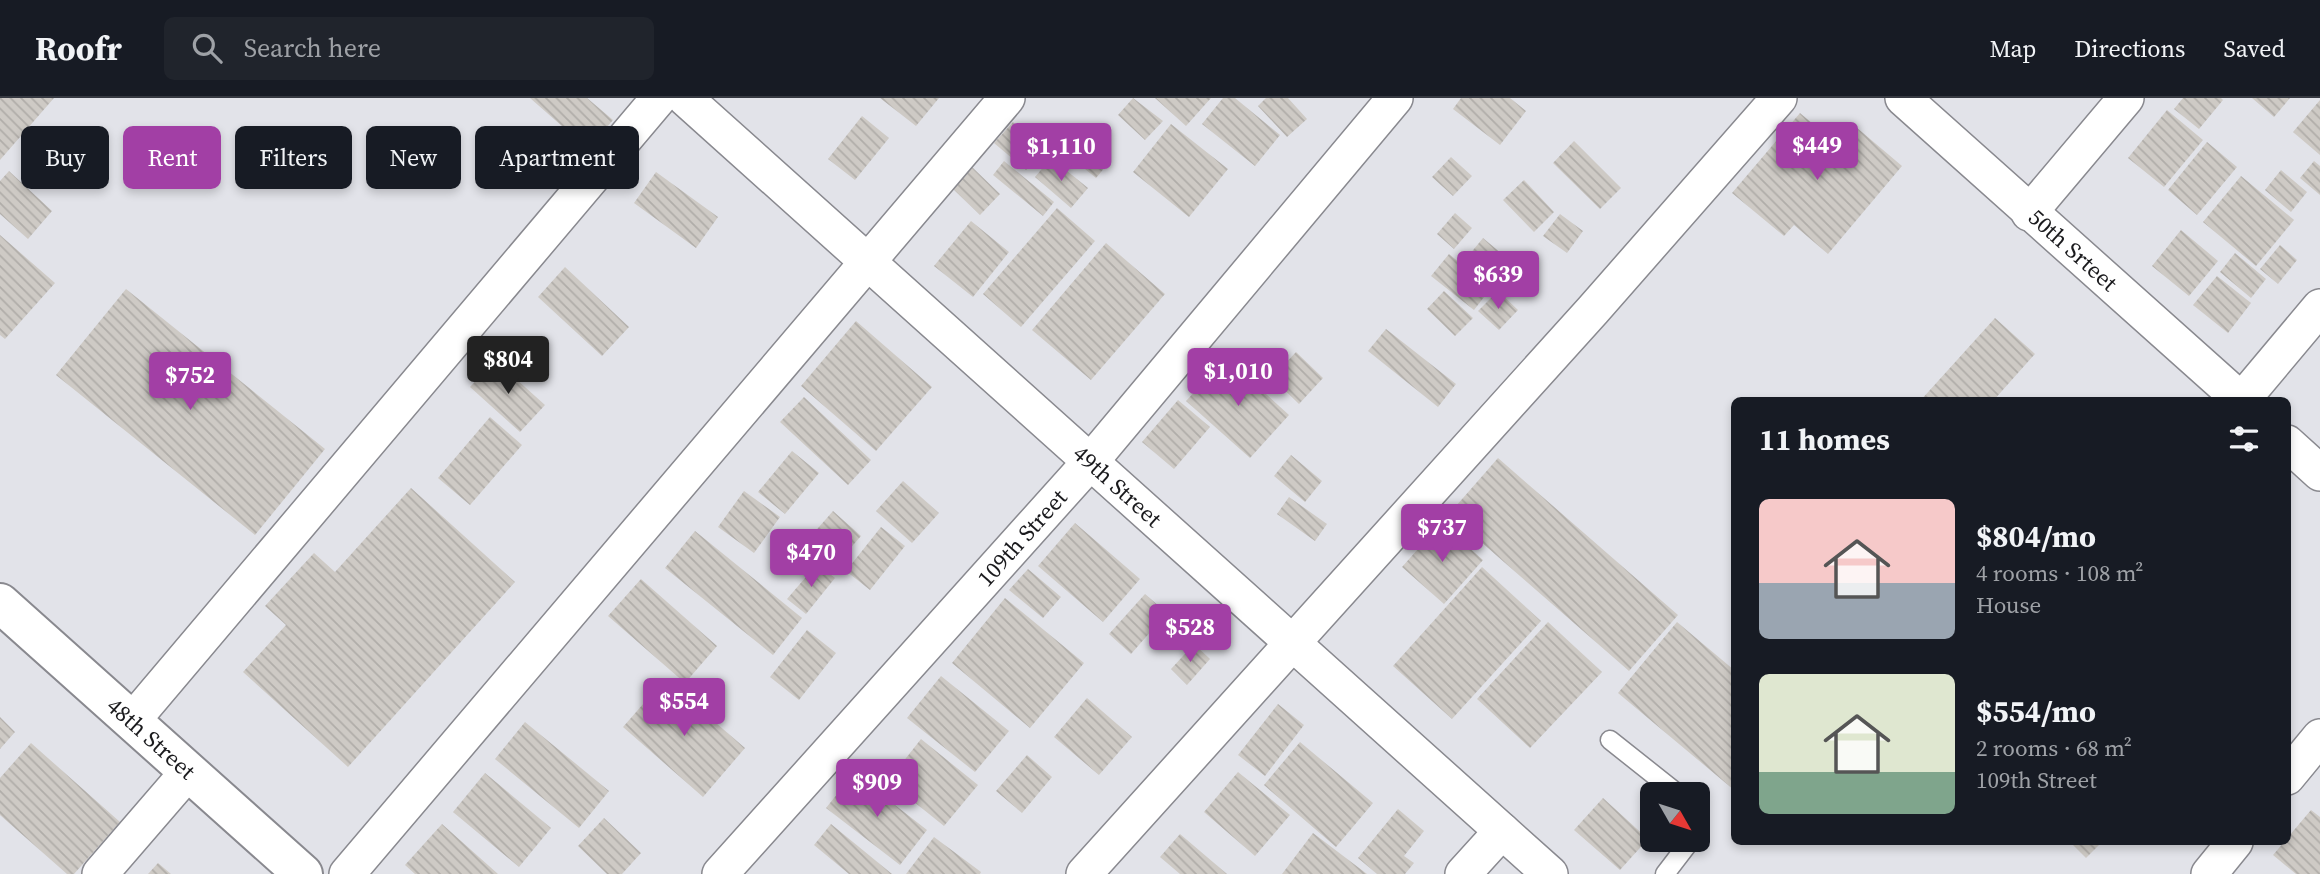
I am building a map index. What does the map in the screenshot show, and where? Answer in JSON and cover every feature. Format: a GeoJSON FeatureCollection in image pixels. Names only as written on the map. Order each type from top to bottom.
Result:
{"type":"FeatureCollection","features":[{"type":"Feature","properties":{"kind":"main road","name":"48th Street"},"geometry":{"type":"LineString","coordinates":[[0,603],[303,874]]}},
{"type":"Feature","properties":{"kind":"street"},"geometry":{"type":"LineString","coordinates":[[132,721],[659,98]]}},
{"type":"Feature","properties":{"kind":"street","name":"49th Street"},"geometry":{"type":"LineString","coordinates":[[685,98],[1550,874]]}},
{"type":"Feature","properties":{"kind":"street"},"geometry":{"type":"LineString","coordinates":[[347,874],[1007,98]]}},
{"type":"Feature","properties":{"kind":"street","name":"109th Street"},"geometry":{"type":"LineString","coordinates":[[720,874],[1091,461],[1395,98]]}},
{"type":"Feature","properties":{"kind":"street"},"geometry":{"type":"LineString","coordinates":[[1084,874],[1779,98]]}},
{"type":"Feature","properties":{"kind":"street","name":"50th Srteet"},"geometry":{"type":"LineString","coordinates":[[1903,98],[2237,397]]}},
{"type":"Feature","properties":{"kind":"street"},"geometry":{"type":"LineString","coordinates":[[2029,213],[2126,98]]}},
{"type":"Feature","properties":{"kind":"street"},"geometry":{"type":"LineString","coordinates":[[2245,397],[2320,307]]}},
{"type":"Feature","properties":{"kind":"street"},"geometry":{"type":"LineString","coordinates":[[2291,447],[2320,473]]}},
{"type":"Feature","properties":{"kind":"street"},"geometry":{"type":"LineString","coordinates":[[2291,773],[2320,737]]}},
{"type":"Feature","properties":{"kind":"street"},"geometry":{"type":"LineString","coordinates":[[100,874],[188,772]]}},
{"type":"Feature","properties":{"kind":"street"},"geometry":{"type":"LineString","coordinates":[[1463,874],[1502,831]]}},
{"type":"Feature","properties":{"kind":"street"},"geometry":{"type":"LineString","coordinates":[[2209,874],[2233,845]]}},
{"type":"Feature","properties":{"kind":"lane"},"geometry":{"type":"LineString","coordinates":[[1610,740],[1663,782]]}},
{"type":"Feature","properties":{"kind":"lane"},"geometry":{"type":"LineString","coordinates":[[1665,874],[1682,852]]}},
{"type":"Feature","properties":{"kind":"building"},"geometry":{"type":"Polygon","coordinates":[[[0,98],[54,98],[30,126],[21,126],[21,136],[0,160],[0,98]]]}},
{"type":"Feature","properties":{"kind":"building"},"geometry":{"type":"Polygon","coordinates":[[[530,98],[587,98],[613,120],[608,126],[562,126],[530,98]]]}},
{"type":"Feature","properties":{"kind":"building"},"geometry":{"type":"Polygon","coordinates":[[[880,98],[939,98],[916,126],[880,98]]]}},
{"type":"Feature","properties":{"kind":"building"},"geometry":{"type":"Polygon","coordinates":[[[1133,98],[1163,121],[1145,140],[1118,115],[1133,98]]]}},
{"type":"Feature","properties":{"kind":"building"},"geometry":{"type":"Polygon","coordinates":[[[1155,98],[1211,98],[1186,126],[1155,98]]]}},
{"type":"Feature","properties":{"kind":"building"},"geometry":{"type":"Polygon","coordinates":[[[1223,98],[1235,98],[1280,135],[1255,166],[1202,124],[1223,98]]]}},
{"type":"Feature","properties":{"kind":"building"},"geometry":{"type":"Polygon","coordinates":[[[1266,98],[1288,98],[1307,119],[1287,137],[1258,106],[1266,98]]]}},
{"type":"Feature","properties":{"kind":"building"},"geometry":{"type":"Polygon","coordinates":[[[1461,98],[1510,98],[1526,111],[1500,145],[1453,109],[1461,98]]]}},
{"type":"Feature","properties":{"kind":"building"},"geometry":{"type":"Polygon","coordinates":[[[2183,98],[2223,100],[2199,129],[2174,109],[2183,98]]]}},
{"type":"Feature","properties":{"kind":"building"},"geometry":{"type":"Polygon","coordinates":[[[2252,98],[2290,98],[2274,117],[2252,98]]]}},
{"type":"Feature","properties":{"kind":"building"},"geometry":{"type":"Polygon","coordinates":[[[2320,100],[2320,155],[2293,132],[2320,100]]]}},
{"type":"Feature","properties":{"kind":"building"},"geometry":{"type":"Polygon","coordinates":[[[2167,110],[2203,140],[2164,187],[2128,158],[2167,110]]]}},
{"type":"Feature","properties":{"kind":"building"},"geometry":{"type":"Polygon","coordinates":[[[1800,113],[1839,146],[1856,127],[1902,166],[1828,254],[1794,225],[1784,236],[1732,193],[1800,113]]]}},
{"type":"Feature","properties":{"kind":"building"},"geometry":{"type":"Polygon","coordinates":[[[862,116],[889,138],[855,180],[828,159],[862,116]]]}},
{"type":"Feature","properties":{"kind":"building"},"geometry":{"type":"Polygon","coordinates":[[[1013,122],[1044,149],[1026,170],[994,143],[1013,122]]]}},
{"type":"Feature","properties":{"kind":"building"},"geometry":{"type":"Polygon","coordinates":[[[1171,124],[1228,169],[1189,217],[1133,172],[1171,124]]]}},
{"type":"Feature","properties":{"kind":"building"},"geometry":{"type":"Polygon","coordinates":[[[1077,132],[1111,160],[1096,178],[1062,150],[1077,132]]]}},
{"type":"Feature","properties":{"kind":"building"},"geometry":{"type":"Polygon","coordinates":[[[1574,141],[1621,188],[1600,209],[1553,163],[1574,141]]]}},
{"type":"Feature","properties":{"kind":"building"},"geometry":{"type":"Polygon","coordinates":[[[2207,142],[2237,167],[2197,215],[2168,190],[2207,142]]]}},
{"type":"Feature","properties":{"kind":"building"},"geometry":{"type":"Polygon","coordinates":[[[1451,157],[1472,176],[1453,196],[1432,177],[1451,157]]]}},
{"type":"Feature","properties":{"kind":"building"},"geometry":{"type":"Polygon","coordinates":[[[1051,158],[1088,188],[1071,208],[1035,177],[1051,158]]]}},
{"type":"Feature","properties":{"kind":"building"},"geometry":{"type":"Polygon","coordinates":[[[1004,161],[1054,202],[1043,216],[993,175],[1004,161]]]}},
{"type":"Feature","properties":{"kind":"building"},"geometry":{"type":"Polygon","coordinates":[[[2314,161],[2320,166],[2320,195],[2300,178],[2314,161]]]}},
{"type":"Feature","properties":{"kind":"building"},"geometry":{"type":"Polygon","coordinates":[[[972,167],[1000,194],[980,215],[952,188],[972,167]]]}},
{"type":"Feature","properties":{"kind":"building"},"geometry":{"type":"Polygon","coordinates":[[[2281,170],[2307,192],[2291,212],[2265,190],[2281,170]]]}},
{"type":"Feature","properties":{"kind":"building"},"geometry":{"type":"Polygon","coordinates":[[[9,171],[21,182],[21,189],[28,189],[52,211],[28,239],[0,214],[0,181],[9,171]]]}},
{"type":"Feature","properties":{"kind":"building"},"geometry":{"type":"Polygon","coordinates":[[[656,172],[718,217],[696,248],[634,203],[656,172]]]}},
{"type":"Feature","properties":{"kind":"building"},"geometry":{"type":"Polygon","coordinates":[[[2241,176],[2294,220],[2256,266],[2203,222],[2241,176]]]}},
{"type":"Feature","properties":{"kind":"building"},"geometry":{"type":"Polygon","coordinates":[[[1524,180],[1554,212],[1534,232],[1503,200],[1524,180]]]}},
{"type":"Feature","properties":{"kind":"building"},"geometry":{"type":"Polygon","coordinates":[[[1057,208],[1095,241],[1021,327],[983,294],[1057,208]]]}},
{"type":"Feature","properties":{"kind":"building"},"geometry":{"type":"Polygon","coordinates":[[[1455,213],[1472,228],[1454,249],[1437,234],[1455,213]]]}},
{"type":"Feature","properties":{"kind":"building"},"geometry":{"type":"Polygon","coordinates":[[[1560,214],[1583,231],[1567,253],[1543,236],[1560,214]]]}},
{"type":"Feature","properties":{"kind":"building"},"geometry":{"type":"Polygon","coordinates":[[[971,221],[1009,252],[973,297],[934,266],[971,221]]]}},
{"type":"Feature","properties":{"kind":"building"},"geometry":{"type":"Polygon","coordinates":[[[2181,230],[2218,261],[2189,296],[2152,266],[2181,230]]]}},
{"type":"Feature","properties":{"kind":"building"},"geometry":{"type":"Polygon","coordinates":[[[0,235],[55,283],[5,339],[0,335],[0,235]]]}},
{"type":"Feature","properties":{"kind":"building"},"geometry":{"type":"Polygon","coordinates":[[[1483,238],[1527,275],[1509,296],[1465,260],[1483,238]]]}},
{"type":"Feature","properties":{"kind":"building"},"geometry":{"type":"Polygon","coordinates":[[[1106,243],[1165,294],[1091,380],[1032,330],[1106,243]]]}},
{"type":"Feature","properties":{"kind":"building"},"geometry":{"type":"Polygon","coordinates":[[[2280,245],[2297,260],[2278,284],[2260,269],[2280,245]]]}},
{"type":"Feature","properties":{"kind":"building"},"geometry":{"type":"Polygon","coordinates":[[[2235,253],[2266,279],[2251,298],[2220,272],[2235,253]]]}},
{"type":"Feature","properties":{"kind":"building"},"geometry":{"type":"Polygon","coordinates":[[[1449,254],[1491,288],[1474,310],[1431,276],[1449,254]]]}},
{"type":"Feature","properties":{"kind":"building"},"geometry":{"type":"Polygon","coordinates":[[[565,267],[629,327],[602,356],[538,297],[565,267]]]}},
{"type":"Feature","properties":{"kind":"building"},"geometry":{"type":"Polygon","coordinates":[[[2217,276],[2251,303],[2228,333],[2193,305],[2217,276]]]}},
{"type":"Feature","properties":{"kind":"building"},"geometry":{"type":"Polygon","coordinates":[[[126,289],[325,449],[255,535],[56,375],[126,289]]]}},
{"type":"Feature","properties":{"kind":"building"},"geometry":{"type":"Polygon","coordinates":[[[1444,291],[1473,318],[1455,336],[1427,309],[1444,291]]]}},
{"type":"Feature","properties":{"kind":"building"},"geometry":{"type":"Polygon","coordinates":[[[1498,291],[1518,310],[1499,330],[1478,311],[1498,291]]]}},
{"type":"Feature","properties":{"kind":"building"},"geometry":{"type":"Polygon","coordinates":[[[1995,318],[2035,354],[1997,397],[1924,397],[1995,318]]]}},
{"type":"Feature","properties":{"kind":"building"},"geometry":{"type":"Polygon","coordinates":[[[856,321],[932,387],[876,451],[801,386],[856,321]]]}},
{"type":"Feature","properties":{"kind":"building"},"geometry":{"type":"Polygon","coordinates":[[[1386,329],[1456,384],[1438,407],[1368,351],[1386,329]]]}},
{"type":"Feature","properties":{"kind":"building"},"geometry":{"type":"Polygon","coordinates":[[[1296,352],[1323,378],[1299,404],[1272,378],[1296,352]]]}},
{"type":"Feature","properties":{"kind":"building"},"geometry":{"type":"Polygon","coordinates":[[[1226,358],[1289,415],[1250,458],[1186,401],[1226,358]]]}},
{"type":"Feature","properties":{"kind":"building"},"geometry":{"type":"Polygon","coordinates":[[[495,360],[545,405],[520,432],[470,387],[495,360]]]}},
{"type":"Feature","properties":{"kind":"building"},"geometry":{"type":"Polygon","coordinates":[[[804,397],[871,460],[848,485],[780,422],[804,397]]]}},
{"type":"Feature","properties":{"kind":"building"},"geometry":{"type":"Polygon","coordinates":[[[1178,400],[1210,427],[1174,469],[1142,442],[1178,400]]]}},
{"type":"Feature","properties":{"kind":"building"},"geometry":{"type":"Polygon","coordinates":[[[490,417],[522,445],[470,505],[438,478],[490,417]]]}},
{"type":"Feature","properties":{"kind":"building"},"geometry":{"type":"Polygon","coordinates":[[[792,451],[819,473],[785,514],[758,492],[792,451]]]}},
{"type":"Feature","properties":{"kind":"building"},"geometry":{"type":"Polygon","coordinates":[[[1291,455],[1322,481],[1305,502],[1274,476],[1291,455]]]}},
{"type":"Feature","properties":{"kind":"building"},"geometry":{"type":"Polygon","coordinates":[[[1498,458],[1678,615],[1629,671],[1449,514],[1498,458]]]}},
{"type":"Feature","properties":{"kind":"building"},"geometry":{"type":"Polygon","coordinates":[[[903,481],[939,513],[912,543],[876,511],[903,481]]]}},
{"type":"Feature","properties":{"kind":"building"},"geometry":{"type":"Polygon","coordinates":[[[411,488],[515,582],[348,767],[243,672],[286,625],[265,606],[314,553],[335,572],[411,488]]]}},
{"type":"Feature","properties":{"kind":"building"},"geometry":{"type":"Polygon","coordinates":[[[744,491],[780,517],[754,553],[718,527],[744,491]]]}},
{"type":"Feature","properties":{"kind":"building"},"geometry":{"type":"Polygon","coordinates":[[[1289,497],[1327,524],[1315,541],[1277,514],[1289,497]]]}},
{"type":"Feature","properties":{"kind":"building"},"geometry":{"type":"Polygon","coordinates":[[[833,511],[861,536],[840,560],[812,535],[833,511]]]}},
{"type":"Feature","properties":{"kind":"building"},"geometry":{"type":"Polygon","coordinates":[[[1075,523],[1140,579],[1103,622],[1038,566],[1075,523]]]}},
{"type":"Feature","properties":{"kind":"building"},"geometry":{"type":"Polygon","coordinates":[[[1441,523],[1483,560],[1444,604],[1402,567],[1441,523]]]}},
{"type":"Feature","properties":{"kind":"building"},"geometry":{"type":"Polygon","coordinates":[[[881,527],[905,546],[870,590],[846,571],[881,527]]]}},
{"type":"Feature","properties":{"kind":"building"},"geometry":{"type":"Polygon","coordinates":[[[695,531],[802,618],[773,655],[665,568],[695,531]]]}},
{"type":"Feature","properties":{"kind":"building"},"geometry":{"type":"Polygon","coordinates":[[[817,564],[835,578],[806,614],[787,599],[817,564]]]}},
{"type":"Feature","properties":{"kind":"building"},"geometry":{"type":"Polygon","coordinates":[[[1482,567],[1541,621],[1452,719],[1393,666],[1482,567]]]}},
{"type":"Feature","properties":{"kind":"building"},"geometry":{"type":"Polygon","coordinates":[[[1028,569],[1061,597],[1043,618],[1009,590],[1028,569]]]}},
{"type":"Feature","properties":{"kind":"building"},"geometry":{"type":"Polygon","coordinates":[[[641,579],[717,646],[685,683],[608,616],[641,579]]]}},
{"type":"Feature","properties":{"kind":"building"},"geometry":{"type":"Polygon","coordinates":[[[1145,594],[1167,613],[1131,654],[1109,634],[1145,594]]]}},
{"type":"Feature","properties":{"kind":"building"},"geometry":{"type":"Polygon","coordinates":[[[1005,598],[1084,663],[1030,728],[952,663],[1005,598]]]}},
{"type":"Feature","properties":{"kind":"building"},"geometry":{"type":"Polygon","coordinates":[[[1548,622],[1602,672],[1530,748],[1477,699],[1548,622]]]}},
{"type":"Feature","properties":{"kind":"building"},"geometry":{"type":"Polygon","coordinates":[[[1677,622],[1731,667],[1731,787],[1618,693],[1677,622]]]}},
{"type":"Feature","properties":{"kind":"building"},"geometry":{"type":"Polygon","coordinates":[[[807,630],[836,653],[799,700],[770,677],[807,630]]]}},
{"type":"Feature","properties":{"kind":"building"},"geometry":{"type":"Polygon","coordinates":[[[1194,644],[1210,659],[1187,685],[1171,669],[1194,644]]]}},
{"type":"Feature","properties":{"kind":"building"},"geometry":{"type":"Polygon","coordinates":[[[941,676],[1009,731],[975,772],[907,718],[941,676]]]}},
{"type":"Feature","properties":{"kind":"building"},"geometry":{"type":"Polygon","coordinates":[[[665,679],[745,748],[703,797],[623,727],[665,679]]]}},
{"type":"Feature","properties":{"kind":"building"},"geometry":{"type":"Polygon","coordinates":[[[1087,698],[1132,737],[1099,775],[1054,737],[1087,698]]]}},
{"type":"Feature","properties":{"kind":"building"},"geometry":{"type":"Polygon","coordinates":[[[1278,704],[1304,725],[1265,776],[1238,755],[1278,704]]]}},
{"type":"Feature","properties":{"kind":"building"},"geometry":{"type":"Polygon","coordinates":[[[0,717],[15,732],[0,749],[0,717]]]}},
{"type":"Feature","properties":{"kind":"building"},"geometry":{"type":"Polygon","coordinates":[[[525,722],[609,791],[579,828],[495,759],[525,722]]]}},
{"type":"Feature","properties":{"kind":"building"},"geometry":{"type":"Polygon","coordinates":[[[921,739],[978,785],[944,826],[888,781],[921,739]]]}},
{"type":"Feature","properties":{"kind":"building"},"geometry":{"type":"Polygon","coordinates":[[[1300,742],[1373,803],[1336,847],[1264,785],[1300,742]]]}},
{"type":"Feature","properties":{"kind":"building"},"geometry":{"type":"Polygon","coordinates":[[[31,743],[120,822],[74,874],[67,874],[0,815],[0,778],[31,743]]]}},
{"type":"Feature","properties":{"kind":"building"},"geometry":{"type":"Polygon","coordinates":[[[1027,755],[1052,777],[1022,813],[996,791],[1027,755]]]}},
{"type":"Feature","properties":{"kind":"building"},"geometry":{"type":"Polygon","coordinates":[[[1238,772],[1290,815],[1255,856],[1204,812],[1238,772]]]}},
{"type":"Feature","properties":{"kind":"building"},"geometry":{"type":"Polygon","coordinates":[[[485,773],[551,828],[519,867],[453,812],[485,773]]]}},
{"type":"Feature","properties":{"kind":"building"},"geometry":{"type":"Polygon","coordinates":[[[854,773],[927,830],[900,865],[826,808],[854,773]]]}},
{"type":"Feature","properties":{"kind":"building"},"geometry":{"type":"Polygon","coordinates":[[[1603,798],[1640,832],[1640,848],[1620,870],[1574,830],[1603,798]]]}},
{"type":"Feature","properties":{"kind":"building"},"geometry":{"type":"Polygon","coordinates":[[[1398,809],[1424,831],[1404,856],[1414,863],[1405,874],[1377,874],[1358,858],[1398,809]]]}},
{"type":"Feature","properties":{"kind":"building"},"geometry":{"type":"Polygon","coordinates":[[[2311,810],[2320,817],[2320,874],[2296,874],[2273,855],[2281,845],[2291,845],[2291,834],[2311,810]]]}},
{"type":"Feature","properties":{"kind":"building"},"geometry":{"type":"Polygon","coordinates":[[[604,818],[641,853],[622,874],[607,874],[578,846],[604,818]]]}},
{"type":"Feature","properties":{"kind":"building"},"geometry":{"type":"Polygon","coordinates":[[[442,824],[498,874],[415,874],[405,865],[442,824]]]}},
{"type":"Feature","properties":{"kind":"building"},"geometry":{"type":"Polygon","coordinates":[[[831,824],[892,874],[849,874],[814,845],[831,824]]]}},
{"type":"Feature","properties":{"kind":"building"},"geometry":{"type":"Polygon","coordinates":[[[1313,833],[1367,874],[1282,874],[1313,833]]]}},
{"type":"Feature","properties":{"kind":"building"},"geometry":{"type":"Polygon","coordinates":[[[1180,834],[1227,874],[1180,874],[1160,857],[1180,834]]]}},
{"type":"Feature","properties":{"kind":"building"},"geometry":{"type":"Polygon","coordinates":[[[934,837],[981,872],[980,874],[906,874],[934,837]]]}},
{"type":"Feature","properties":{"kind":"building"},"geometry":{"type":"Polygon","coordinates":[[[2073,845],[2099,845],[2086,858],[2073,845]]]}},
{"type":"Feature","properties":{"kind":"building"},"geometry":{"type":"Polygon","coordinates":[[[158,863],[171,874],[148,874],[158,863]]]}}]}
